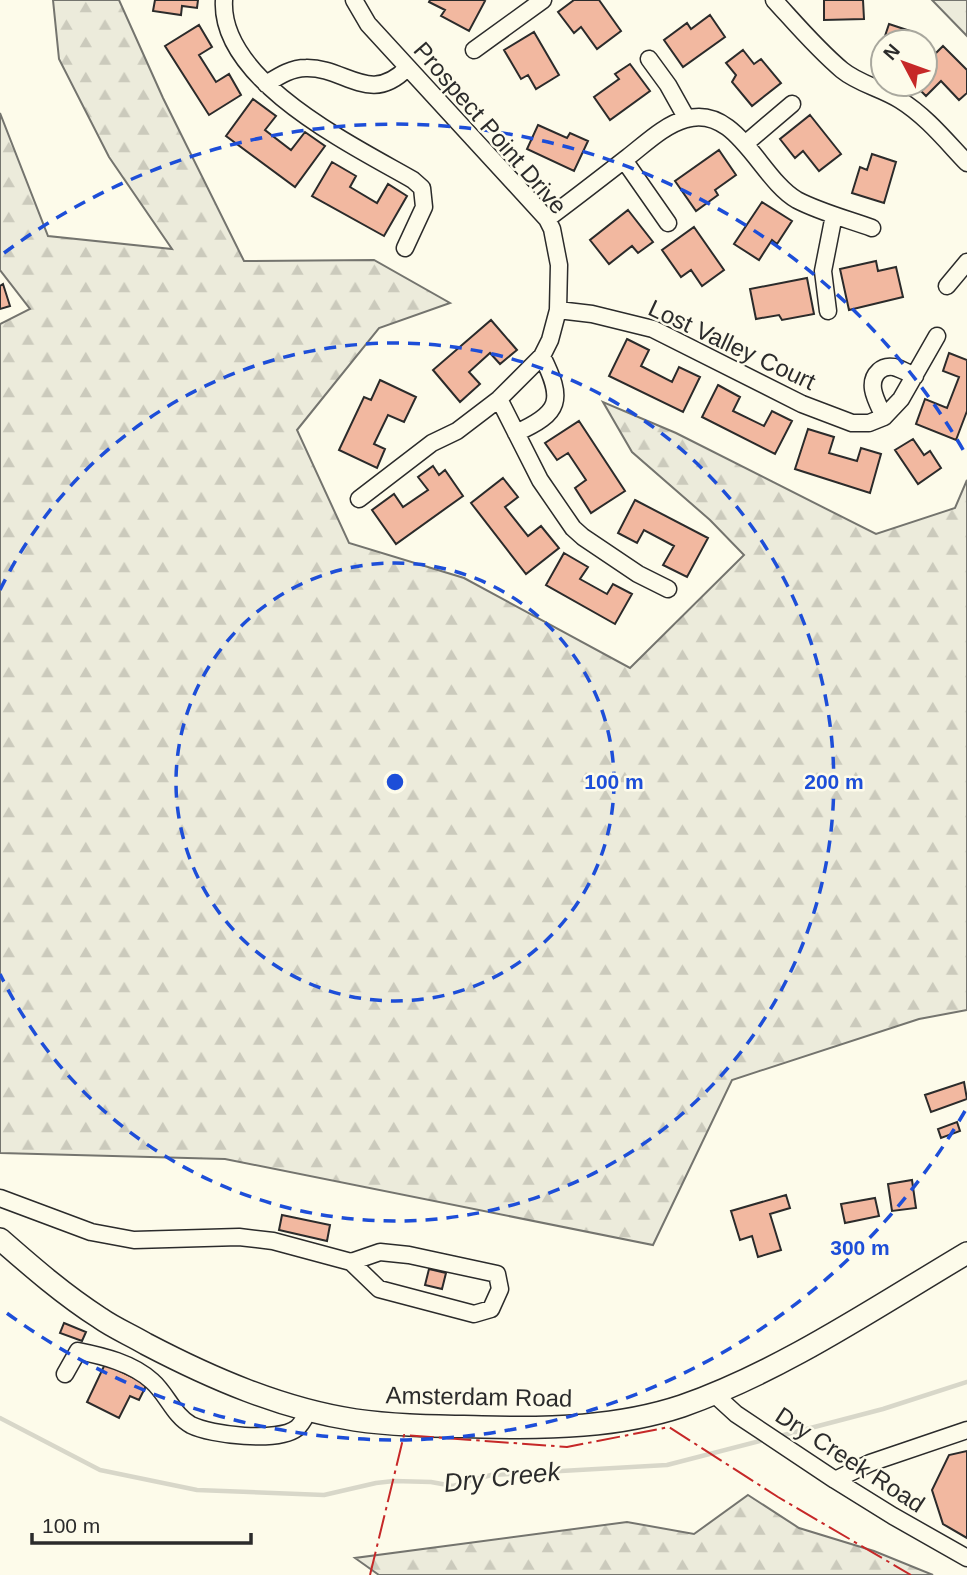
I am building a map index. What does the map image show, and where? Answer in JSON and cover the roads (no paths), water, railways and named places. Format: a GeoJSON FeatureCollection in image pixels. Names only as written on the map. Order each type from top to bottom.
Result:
{"type":"FeatureCollection","features":[{"type":"Feature","properties":{"kind":"main road","name":"Amsterdam Road"},"geometry":{"type":"LineString","coordinates":[[0,1239],[29,1265],[103,1321],[176,1360],[232,1385],[309,1410],[353,1420],[389,1424],[506,1428],[571,1426],[648,1415],[713,1394],[819,1340],[967,1253]]}},
{"type":"Feature","properties":{"kind":"street"},"geometry":{"type":"LineString","coordinates":[[224,0],[226,21],[234,41],[249,66],[266,84],[319,125],[413,180],[422,188],[424,207],[405,248]]}},
{"type":"Feature","properties":{"kind":"street","name":"Prospect Point Drive"},"geometry":{"type":"LineString","coordinates":[[354,0],[368,24],[547,219],[552,229],[559,265],[558,310],[550,340],[542,356],[499,399],[457,430],[432,443],[359,499]]}},
{"type":"Feature","properties":{"kind":"street"},"geometry":{"type":"LineString","coordinates":[[474,50],[543,0]]}},
{"type":"Feature","properties":{"kind":"street"},"geometry":{"type":"LineString","coordinates":[[774,0],[843,71],[913,109],[967,163]]}},
{"type":"Feature","properties":{"kind":"street"},"geometry":{"type":"LineString","coordinates":[[649,59],[668,85],[687,119]]}},
{"type":"Feature","properties":{"kind":"street"},"geometry":{"type":"LineString","coordinates":[[266,84],[287,71],[312,68],[363,83],[380,85],[396,79],[407,68]]}},
{"type":"Feature","properties":{"kind":"street"},"geometry":{"type":"LineString","coordinates":[[746,144],[792,104]]}},
{"type":"Feature","properties":{"kind":"street"},"geometry":{"type":"LineString","coordinates":[[547,219],[656,136],[687,119],[701,117],[723,124],[746,144],[780,187],[796,200],[872,228]]}},
{"type":"Feature","properties":{"kind":"street"},"geometry":{"type":"LineString","coordinates":[[624,160],[668,223]]}},
{"type":"Feature","properties":{"kind":"street"},"geometry":{"type":"LineString","coordinates":[[828,311],[822,271],[834,215]]}},
{"type":"Feature","properties":{"kind":"street"},"geometry":{"type":"LineString","coordinates":[[947,286],[967,262]]}},
{"type":"Feature","properties":{"kind":"street","name":"Lost Valley Court"},"geometry":{"type":"LineString","coordinates":[[558,310],[593,314],[653,329],[802,404],[852,423],[869,423],[884,417]]}},
{"type":"Feature","properties":{"kind":"street"},"geometry":{"type":"LineString","coordinates":[[915,376],[893,366],[884,367],[877,372],[873,389],[884,417],[901,399],[915,376],[937,336]]}},
{"type":"Feature","properties":{"kind":"street"},"geometry":{"type":"LineString","coordinates":[[516,433],[540,422],[550,414],[554,403],[554,380],[542,356]]}},
{"type":"Feature","properties":{"kind":"street"},"geometry":{"type":"LineString","coordinates":[[499,399],[540,480],[573,528],[638,574],[668,589]]}},
{"type":"Feature","properties":{"kind":"street"},"geometry":{"type":"LineString","coordinates":[[0,1198],[91,1231],[134,1240],[239,1237],[273,1241],[352,1262],[379,1289],[474,1314],[491,1310],[500,1289],[497,1274],[409,1255],[380,1252],[352,1262]]}},
{"type":"Feature","properties":{"kind":"street"},"geometry":{"type":"LineString","coordinates":[[65,1374],[78,1351],[108,1357],[152,1381],[182,1419],[193,1426],[221,1432],[256,1437],[279,1436],[297,1428],[309,1410]]}},
{"type":"Feature","properties":{"kind":"street","name":"Dry Creek Road"},"geometry":{"type":"LineString","coordinates":[[713,1394],[736,1414],[835,1480],[967,1558]]}},
{"type":"Feature","properties":{"kind":"street"},"geometry":{"type":"LineString","coordinates":[[835,1480],[870,1463],[967,1430]]}},
{"type":"Feature","properties":{"kind":"waterway","name":"Dry Creek"},"geometry":{"type":"LineString","coordinates":[[780,1436],[883,1409],[967,1382]]}},
{"type":"Feature","properties":{"kind":"waterway","name":"Dry Creek"},"geometry":{"type":"LineString","coordinates":[[0,1418],[100,1470],[197,1490],[324,1495],[394,1481],[431,1482],[453,1486],[491,1475],[667,1465],[764,1440]]}}]}
